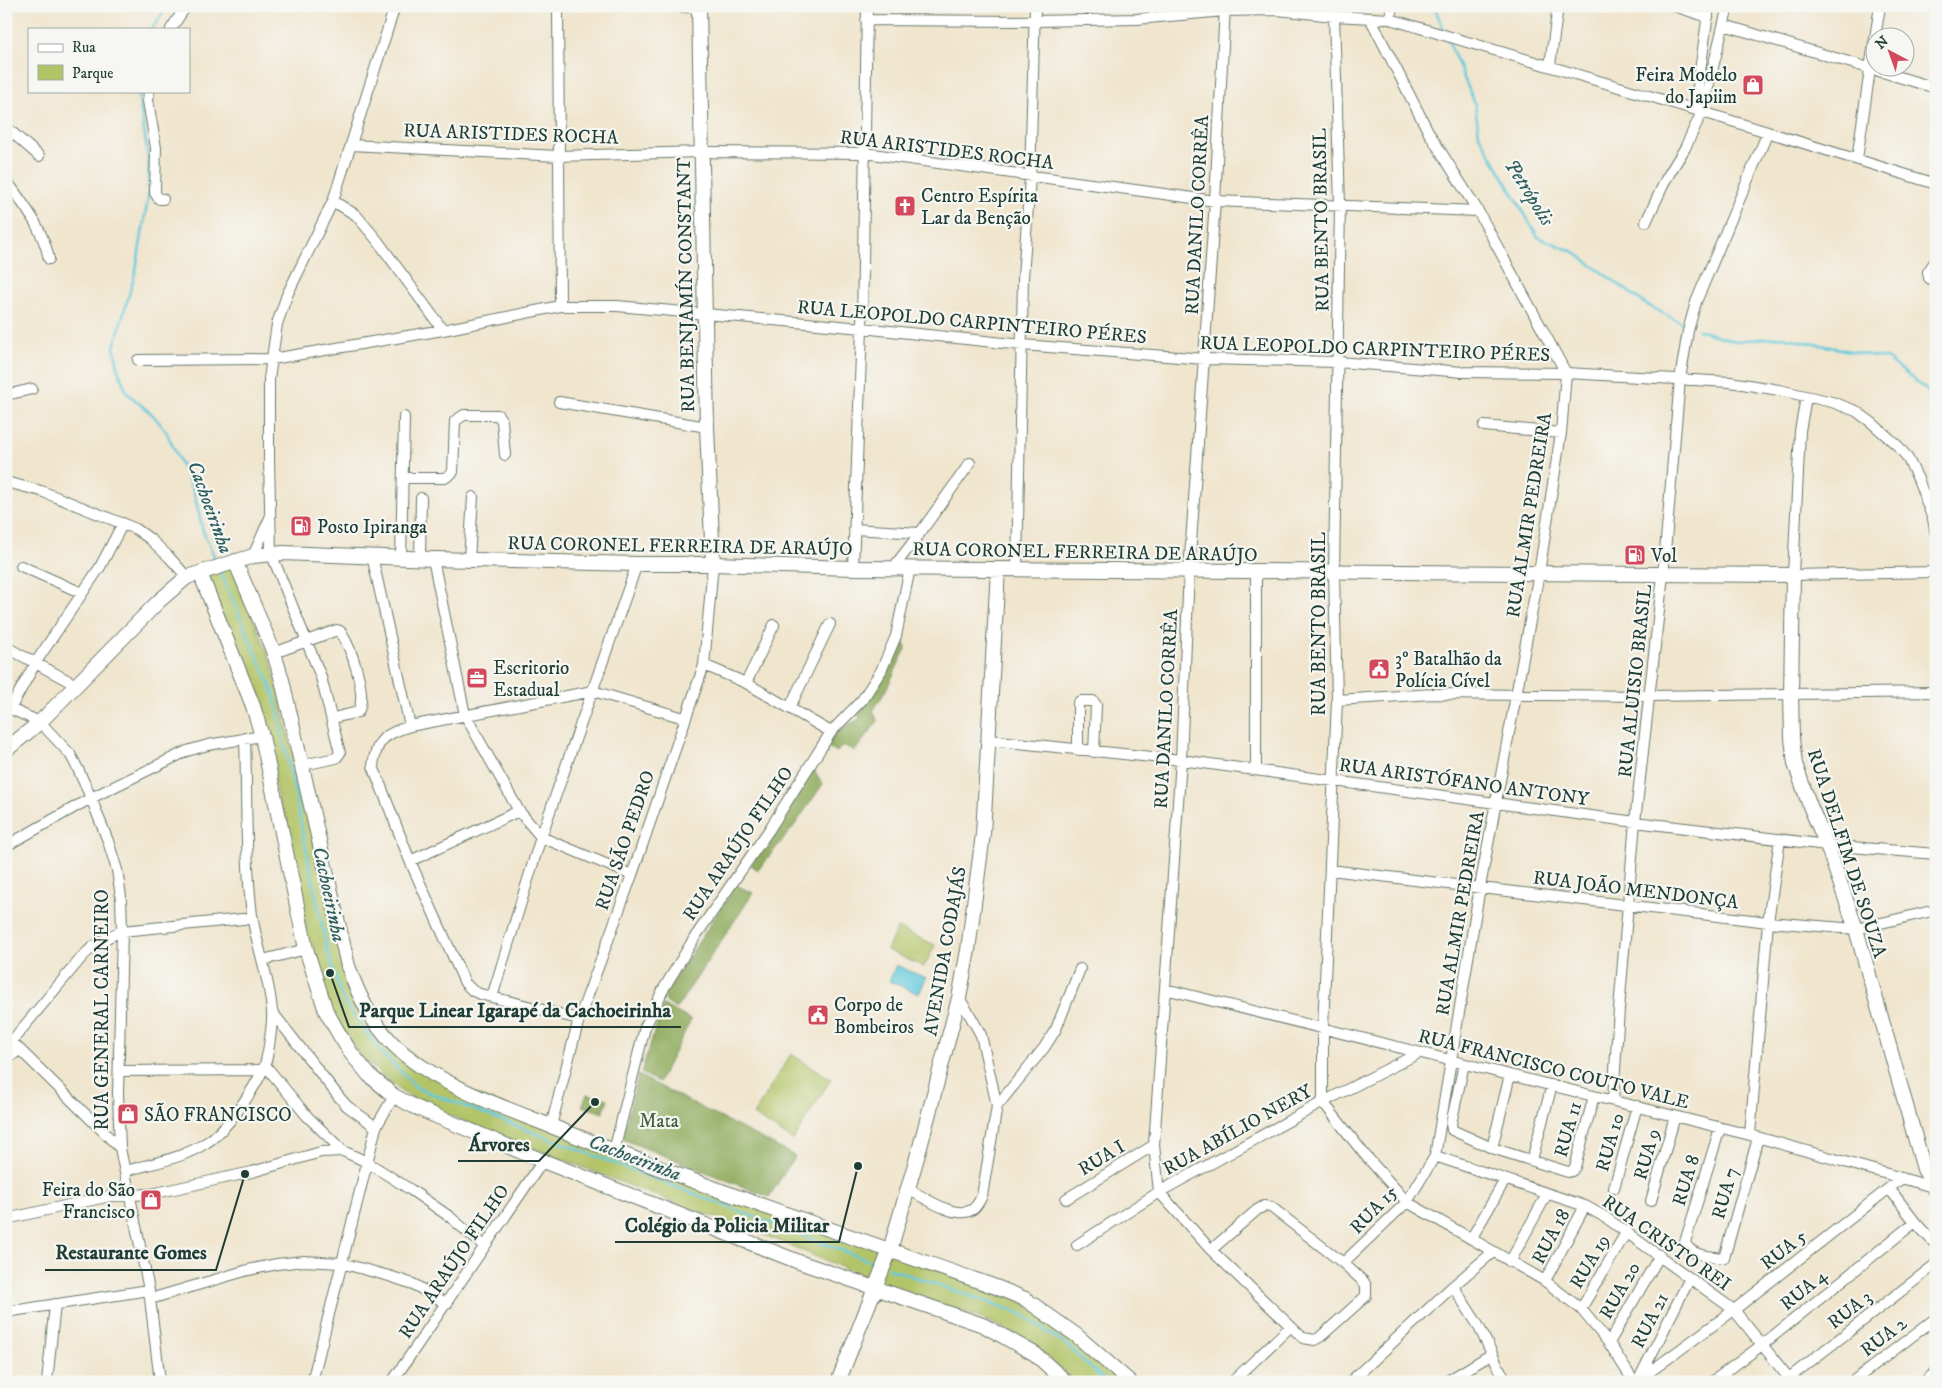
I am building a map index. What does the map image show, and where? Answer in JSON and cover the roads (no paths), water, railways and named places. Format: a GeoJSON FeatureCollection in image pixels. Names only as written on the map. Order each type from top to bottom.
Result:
{"type":"FeatureCollection","features":[{"type":"Feature","properties":{"kind":"street"},"geometry":{"type":"LineString","coordinates":[[172,28],[186,6]]}},
{"type":"Feature","properties":{"kind":"street"},"geometry":{"type":"LineString","coordinates":[[303,765],[339,756],[340,753],[333,718],[321,677],[272,553],[269,379],[278,324],[287,295],[333,201],[395,6]]}},
{"type":"Feature","properties":{"kind":"street"},"geometry":{"type":"LineString","coordinates":[[558,6],[560,306]]}},
{"type":"Feature","properties":{"kind":"street"},"geometry":{"type":"LineString","coordinates":[[673,6],[699,7]]}},
{"type":"Feature","properties":{"kind":"street"},"geometry":{"type":"LineString","coordinates":[[853,568],[862,328],[867,6]]}},
{"type":"Feature","properties":{"kind":"street"},"geometry":{"type":"LineString","coordinates":[[1017,570],[1023,278],[1030,177],[1035,6]]}},
{"type":"Feature","properties":{"kind":"street"},"geometry":{"type":"LineString","coordinates":[[1390,19],[1392,6]]}},
{"type":"Feature","properties":{"kind":"street"},"geometry":{"type":"LineString","coordinates":[[1550,65],[1558,6]]}},
{"type":"Feature","properties":{"kind":"street"},"geometry":{"type":"LineString","coordinates":[[1674,6],[1708,11],[1698,86],[1698,110]]}},
{"type":"Feature","properties":{"kind":"street"},"geometry":{"type":"LineString","coordinates":[[1646,222],[1666,179],[1685,148],[1724,25],[1728,6]]}},
{"type":"Feature","properties":{"kind":"street"},"geometry":{"type":"LineString","coordinates":[[1877,28],[1880,6]]}},
{"type":"Feature","properties":{"kind":"street","name":"RUA BENJAMÍN CONSTANT"},"geometry":{"type":"LineString","coordinates":[[699,7],[700,152],[707,427],[714,564]]}},
{"type":"Feature","properties":{"kind":"street"},"geometry":{"type":"LineString","coordinates":[[866,20],[1035,21],[1137,19],[1224,9],[1277,10],[1390,19],[1550,65],[1936,184]]}},
{"type":"Feature","properties":{"kind":"street","name":"RUA DANILO CORRÊA"},"geometry":{"type":"LineString","coordinates":[[1159,1192],[1154,1145],[1181,760],[1189,571],[1215,200],[1224,9]]}},
{"type":"Feature","properties":{"kind":"street","name":"RUA BENTO BRASIL"},"geometry":{"type":"LineString","coordinates":[[1323,1102],[1323,1028],[1337,700],[1334,572],[1340,205],[1334,16]]}},
{"type":"Feature","properties":{"kind":"street"},"geometry":{"type":"LineString","coordinates":[[1370,18],[1428,133],[1478,211],[1566,373]]}},
{"type":"Feature","properties":{"kind":"street"},"geometry":{"type":"LineString","coordinates":[[1724,25],[1864,66]]}},
{"type":"Feature","properties":{"kind":"street"},"geometry":{"type":"LineString","coordinates":[[1857,159],[1869,78]]}},
{"type":"Feature","properties":{"kind":"street"},"geometry":{"type":"LineString","coordinates":[[1904,78],[1936,88]]}},
{"type":"Feature","properties":{"kind":"street"},"geometry":{"type":"LineString","coordinates":[[149,92],[148,101],[156,148],[155,193],[159,199],[163,199]]}},
{"type":"Feature","properties":{"kind":"street"},"geometry":{"type":"LineString","coordinates":[[6,126],[40,156]]}},
{"type":"Feature","properties":{"kind":"street","name":"RUA ALUISIO BRASIL"},"geometry":{"type":"LineString","coordinates":[[1613,1100],[1635,822],[1663,575],[1680,380],[1688,330],[1696,302],[1768,132]]}},
{"type":"Feature","properties":{"kind":"street","name":"RUA ARISTIDES ROCHA"},"geometry":{"type":"LineString","coordinates":[[351,145],[558,156],[700,152],[865,153],[1030,177],[1215,200],[1478,211]]}},
{"type":"Feature","properties":{"kind":"street"},"geometry":{"type":"LineString","coordinates":[[6,180],[36,222],[45,242],[49,259]]}},
{"type":"Feature","properties":{"kind":"street"},"geometry":{"type":"LineString","coordinates":[[333,201],[356,215],[377,240],[443,330]]}},
{"type":"Feature","properties":{"kind":"street"},"geometry":{"type":"LineString","coordinates":[[1936,260],[1928,272],[1930,278],[1936,282]]}},
{"type":"Feature","properties":{"kind":"street","name":"RUA LEOPOLDO CARPINTEIRO PÉRES"},"geometry":{"type":"LineString","coordinates":[[138,360],[272,359],[443,330],[560,306],[617,306],[862,328],[1022,345],[1205,359],[1338,362],[1463,372],[1566,373],[1730,382],[1779,390],[1832,402],[1856,411],[1872,422],[1907,457],[1918,478],[1933,519],[1936,535]]}},
{"type":"Feature","properties":{"kind":"street","name":"RUA ALMIR PEDREIRA"},"geometry":{"type":"LineString","coordinates":[[1451,1061],[1480,887],[1539,573],[1561,433],[1566,373]]}},
{"type":"Feature","properties":{"kind":"street"},"geometry":{"type":"LineString","coordinates":[[6,395],[32,389]]}},
{"type":"Feature","properties":{"kind":"street","name":"RUA DELFIM DE SOUZA"},"geometry":{"type":"LineString","coordinates":[[1806,397],[1800,432],[1793,575],[1791,694],[1792,738],[1795,764],[1827,845],[1856,929],[1930,1167],[1935,1189]]}},
{"type":"Feature","properties":{"kind":"street"},"geometry":{"type":"LineString","coordinates":[[558,402],[707,427]]}},
{"type":"Feature","properties":{"kind":"street"},"geometry":{"type":"LineString","coordinates":[[404,478],[445,478],[450,476],[453,472],[455,421],[464,415],[498,415],[502,421],[505,454]]}},
{"type":"Feature","properties":{"kind":"street"},"geometry":{"type":"LineString","coordinates":[[401,558],[404,417]]}},
{"type":"Feature","properties":{"kind":"street"},"geometry":{"type":"LineString","coordinates":[[1484,426],[1561,433]]}},
{"type":"Feature","properties":{"kind":"street"},"geometry":{"type":"LineString","coordinates":[[893,568],[970,463]]}},
{"type":"Feature","properties":{"kind":"street"},"geometry":{"type":"LineString","coordinates":[[6,482],[41,491],[136,529],[197,574],[253,706],[262,736],[306,950],[326,1011],[351,1053],[369,1075],[394,1096],[417,1108],[544,1161],[799,1262],[876,1285],[983,1325],[1035,1354],[1066,1382]]}},
{"type":"Feature","properties":{"kind":"street"},"geometry":{"type":"LineString","coordinates":[[469,560],[473,497]]}},
{"type":"Feature","properties":{"kind":"street"},"geometry":{"type":"LineString","coordinates":[[421,498],[426,559],[465,715],[519,811],[541,836],[632,875]]}},
{"type":"Feature","properties":{"kind":"street"},"geometry":{"type":"LineString","coordinates":[[253,556],[271,516]]}},
{"type":"Feature","properties":{"kind":"street"},"geometry":{"type":"LineString","coordinates":[[8,708],[36,662],[100,567],[123,523]]}},
{"type":"Feature","properties":{"kind":"street"},"geometry":{"type":"LineString","coordinates":[[854,529],[920,533]]}},
{"type":"Feature","properties":{"kind":"street","name":"RUA CORONEL FERREIRA DE ARAÚJO"},"geometry":{"type":"LineString","coordinates":[[197,574],[231,562],[272,553],[636,564],[998,570],[1663,575],[1936,572]]}},
{"type":"Feature","properties":{"kind":"street"},"geometry":{"type":"LineString","coordinates":[[372,556],[410,726]]}},
{"type":"Feature","properties":{"kind":"street"},"geometry":{"type":"LineString","coordinates":[[231,562],[274,653],[282,680],[348,966],[359,996],[373,1021],[402,1053],[446,1082],[614,1151],[888,1254],[996,1287],[1025,1300],[1076,1335],[1130,1382]]}},
{"type":"Feature","properties":{"kind":"street"},"geometry":{"type":"LineString","coordinates":[[492,997],[541,836],[636,564]]}},
{"type":"Feature","properties":{"kind":"street","name":"RUA SÃO PEDRO"},"geometry":{"type":"LineString","coordinates":[[551,1126],[579,1019],[632,875],[704,664],[714,564]]}},
{"type":"Feature","properties":{"kind":"street"},"geometry":{"type":"LineString","coordinates":[[21,566],[82,594]]}},
{"type":"Feature","properties":{"kind":"street","name":"RUA ARAÚJO FILHO"},"geometry":{"type":"LineString","coordinates":[[614,1151],[645,1027],[664,988],[695,937],[769,830],[831,732],[862,700],[881,671],[896,636],[910,568]]}},
{"type":"Feature","properties":{"kind":"street","name":"AVENIDA CODAJÁS"},"geometry":{"type":"LineString","coordinates":[[838,1382],[888,1254],[908,1189],[959,998],[968,950],[983,834],[998,570]]}},
{"type":"Feature","properties":{"kind":"street"},"geometry":{"type":"LineString","coordinates":[[1256,571],[1256,770]]}},
{"type":"Feature","properties":{"kind":"street"},"geometry":{"type":"LineString","coordinates":[[6,750],[40,722],[159,601],[197,574]]}},
{"type":"Feature","properties":{"kind":"street"},"geometry":{"type":"LineString","coordinates":[[790,707],[830,624]]}},
{"type":"Feature","properties":{"kind":"street"},"geometry":{"type":"LineString","coordinates":[[746,683],[774,625]]}},
{"type":"Feature","properties":{"kind":"street"},"geometry":{"type":"LineString","coordinates":[[274,653],[337,630],[340,631],[354,664],[361,697],[359,709],[354,715],[333,718]]}},
{"type":"Feature","properties":{"kind":"street"},"geometry":{"type":"LineString","coordinates":[[6,647],[76,685]]}},
{"type":"Feature","properties":{"kind":"street"},"geometry":{"type":"LineString","coordinates":[[704,664],[746,683],[831,732]]}},
{"type":"Feature","properties":{"kind":"street"},"geometry":{"type":"LineString","coordinates":[[579,1019],[473,991],[463,979],[410,861],[373,766],[374,752],[380,741],[391,732],[410,726],[593,691],[684,718]]}},
{"type":"Feature","properties":{"kind":"street"},"geometry":{"type":"LineString","coordinates":[[1337,700],[1434,694],[1650,696],[1936,692]]}},
{"type":"Feature","properties":{"kind":"street"},"geometry":{"type":"LineString","coordinates":[[1078,750],[1077,704],[1080,701],[1093,701],[1096,705],[1094,752]]}},
{"type":"Feature","properties":{"kind":"street","name":"RUA GENERAL CARNEIRO"},"geometry":{"type":"LineString","coordinates":[[8,708],[40,722],[70,754],[91,798],[117,870],[122,931],[118,1112],[120,1148],[131,1195],[149,1295],[160,1382]]}},
{"type":"Feature","properties":{"kind":"street"},"geometry":{"type":"LineString","coordinates":[[6,846],[91,798],[187,751],[262,736]]}},
{"type":"Feature","properties":{"kind":"street"},"geometry":{"type":"LineString","coordinates":[[126,1171],[186,1153],[212,1139],[229,1123],[264,1068],[272,1013],[263,960],[253,918],[248,875],[246,738]]}},
{"type":"Feature","properties":{"kind":"street","name":"RUA ARISTÓFANO ANTONY"},"geometry":{"type":"LineString","coordinates":[[988,740],[1181,760],[1635,822],[1827,845],[1936,854]]}},
{"type":"Feature","properties":{"kind":"street"},"geometry":{"type":"LineString","coordinates":[[410,861],[519,811]]}},
{"type":"Feature","properties":{"kind":"street","name":"RUA 7"},"geometry":{"type":"LineString","coordinates":[[1724,1258],[1754,1137],[1768,922],[1780,839]]}},
{"type":"Feature","properties":{"kind":"street","name":"RUA JOÃO MENDONÇA"},"geometry":{"type":"LineString","coordinates":[[1330,870],[1768,922],[1856,929],[1936,910]]}},
{"type":"Feature","properties":{"kind":"street"},"geometry":{"type":"LineString","coordinates":[[120,1148],[9,1039],[87,952],[102,940],[122,931],[253,918]]}},
{"type":"Feature","properties":{"kind":"street"},"geometry":{"type":"LineString","coordinates":[[263,960],[306,950]]}},
{"type":"Feature","properties":{"kind":"street"},"geometry":{"type":"LineString","coordinates":[[997,1106],[1044,1048],[1056,1029],[1080,968]]}},
{"type":"Feature","properties":{"kind":"street","name":"RUA FRANCISCO COUTO VALE"},"geometry":{"type":"LineString","coordinates":[[1165,989],[1637,1106],[1902,1178],[1935,1189]]}},
{"type":"Feature","properties":{"kind":"street"},"geometry":{"type":"LineString","coordinates":[[908,1189],[948,1211],[963,1213],[973,1209],[982,1196],[997,1106],[981,1035],[959,998]]}},
{"type":"Feature","properties":{"kind":"street"},"geometry":{"type":"LineString","coordinates":[[272,1013],[338,1097],[376,1127]]}},
{"type":"Feature","properties":{"kind":"street"},"geometry":{"type":"LineString","coordinates":[[6,1060],[19,1050]]}},
{"type":"Feature","properties":{"kind":"street","name":"RUA ABÍLIO NERY"},"geometry":{"type":"LineString","coordinates":[[1077,1245],[1159,1192],[1323,1102],[1419,1053]]}},
{"type":"Feature","properties":{"kind":"street","name":"RUA 15"},"geometry":{"type":"LineString","coordinates":[[1344,1263],[1407,1202],[1435,1156],[1451,1061]]}},
{"type":"Feature","properties":{"kind":"street"},"geometry":{"type":"LineString","coordinates":[[1464,1064],[1451,1124],[1452,1130],[1492,1148],[1532,1160],[1552,1085]]}},
{"type":"Feature","properties":{"kind":"street"},"geometry":{"type":"LineString","coordinates":[[119,1071],[264,1068],[307,1116],[343,1151],[366,1162],[450,1217],[484,1246]]}},
{"type":"Feature","properties":{"kind":"street"},"geometry":{"type":"LineString","coordinates":[[1492,1148],[1510,1075]]}},
{"type":"Feature","properties":{"kind":"street"},"geometry":{"type":"LineString","coordinates":[[312,1382],[376,1127],[394,1096]]}},
{"type":"Feature","properties":{"kind":"street","name":"RUA 11"},"geometry":{"type":"LineString","coordinates":[[1532,1160],[1568,1172],[1575,1168],[1594,1096]]}},
{"type":"Feature","properties":{"kind":"street"},"geometry":{"type":"LineString","coordinates":[[1323,1102],[1365,1155],[1407,1202],[1545,1281],[1581,1309],[1636,1380]]}},
{"type":"Feature","properties":{"kind":"street","name":"RUA 10"},"geometry":{"type":"LineString","coordinates":[[1614,1188],[1637,1106]]}},
{"type":"Feature","properties":{"kind":"street","name":"RUA 9"},"geometry":{"type":"LineString","coordinates":[[1651,1201],[1675,1116]]}},
{"type":"Feature","properties":{"kind":"street","name":"RUA 8"},"geometry":{"type":"LineString","coordinates":[[1720,1128],[1685,1242],[1686,1247],[1693,1252],[1724,1258]]}},
{"type":"Feature","properties":{"kind":"street","name":"RUA I"},"geometry":{"type":"LineString","coordinates":[[1066,1199],[1154,1145]]}},
{"type":"Feature","properties":{"kind":"street"},"geometry":{"type":"LineString","coordinates":[[6,1218],[110,1196],[150,1194],[252,1172],[320,1152],[343,1151]]}},
{"type":"Feature","properties":{"kind":"street","name":"RUA CRISTO REI"},"geometry":{"type":"LineString","coordinates":[[1435,1156],[1585,1206],[1627,1231],[1734,1310],[1788,1380]]}},
{"type":"Feature","properties":{"kind":"street","name":"RUA ARAÚJO FILHO"},"geometry":{"type":"LineString","coordinates":[[392,1382],[544,1161]]}},
{"type":"Feature","properties":{"kind":"street","name":"RUA 5"},"geometry":{"type":"LineString","coordinates":[[1636,1380],[1734,1310],[1902,1178]]}},
{"type":"Feature","properties":{"kind":"street"},"geometry":{"type":"LineString","coordinates":[[1471,1239],[1505,1180]]}},
{"type":"Feature","properties":{"kind":"street"},"geometry":{"type":"LineString","coordinates":[[1889,1188],[1915,1222],[1936,1245]]}},
{"type":"Feature","properties":{"kind":"street"},"geometry":{"type":"LineString","coordinates":[[1159,1192],[1210,1250],[1303,1338],[1315,1340],[1319,1338],[1366,1296],[1364,1282],[1344,1263],[1271,1207],[1264,1206],[1257,1210],[1210,1250]]}},
{"type":"Feature","properties":{"kind":"street"},"geometry":{"type":"LineString","coordinates":[[1510,1262],[1547,1194]]}},
{"type":"Feature","properties":{"kind":"street","name":"RUA 18"},"geometry":{"type":"LineString","coordinates":[[1545,1281],[1585,1206]]}},
{"type":"Feature","properties":{"kind":"street","name":"RUA 4"},"geometry":{"type":"LineString","coordinates":[[1712,1382],[1762,1345],[1915,1222]]}},
{"type":"Feature","properties":{"kind":"street","name":"RUA 19"},"geometry":{"type":"LineString","coordinates":[[1581,1309],[1627,1231]]}},
{"type":"Feature","properties":{"kind":"street"},"geometry":{"type":"LineString","coordinates":[[1350,1382],[1453,1286],[1493,1252]]}},
{"type":"Feature","properties":{"kind":"street","name":"RUA 20"},"geometry":{"type":"LineString","coordinates":[[1608,1343],[1660,1255]]}},
{"type":"Feature","properties":{"kind":"street"},"geometry":{"type":"LineString","coordinates":[[6,1312],[55,1304],[149,1295],[248,1270],[304,1261],[341,1263],[400,1279],[447,1304]]}},
{"type":"Feature","properties":{"kind":"street","name":"RUA 3"},"geometry":{"type":"LineString","coordinates":[[1788,1380],[1936,1264]]}},
{"type":"Feature","properties":{"kind":"street","name":"RUA 21"},"geometry":{"type":"LineString","coordinates":[[1636,1380],[1690,1278]]}},
{"type":"Feature","properties":{"kind":"street"},"geometry":{"type":"LineString","coordinates":[[1453,1286],[1478,1325],[1506,1382]]}},
{"type":"Feature","properties":{"kind":"street"},"geometry":{"type":"LineString","coordinates":[[47,1382],[55,1304]]}},
{"type":"Feature","properties":{"kind":"street","name":"RUA 2"},"geometry":{"type":"LineString","coordinates":[[1852,1382],[1936,1318]]}},
{"type":"Feature","properties":{"kind":"street"},"geometry":{"type":"LineString","coordinates":[[1232,1382],[1290,1327]]}},
{"type":"Feature","properties":{"kind":"street"},"geometry":{"type":"LineString","coordinates":[[1446,1382],[1492,1354]]}},
{"type":"Feature","properties":{"kind":"street"},"geometry":{"type":"LineString","coordinates":[[1924,1382],[1936,1372]]}},
{"type":"Feature","properties":{"kind":"water"},"geometry":{"type":"Polygon","coordinates":[[[896,965],[926,978],[919,994],[889,981],[896,965]]]}},
{"type":"Feature","properties":{"kind":"waterway","name":"Cachoeirinha"},"geometry":{"type":"LineString","coordinates":[[153,28],[168,6]]}},
{"type":"Feature","properties":{"kind":"waterway","name":"Petrópolis"},"geometry":{"type":"LineString","coordinates":[[1434,6],[1445,33]]}},
{"type":"Feature","properties":{"kind":"waterway","name":"Petrópolis"},"geometry":{"type":"LineString","coordinates":[[1448,40],[1475,104],[1479,135],[1538,237],[1574,252],[1647,305],[1684,324]]}},
{"type":"Feature","properties":{"kind":"waterway","name":"Cachoeirinha"},"geometry":{"type":"LineString","coordinates":[[138,92],[149,163],[148,198],[136,270],[114,347],[119,372],[127,393],[153,415],[166,431],[194,493],[203,531],[217,563]]}},
{"type":"Feature","properties":{"kind":"waterway","name":"Petrópolis"},"geometry":{"type":"LineString","coordinates":[[1698,330],[1735,341],[1782,337],[1888,359],[1936,398]]}},
{"type":"Feature","properties":{"kind":"waterway","name":"Cachoeirinha"},"geometry":{"type":"LineString","coordinates":[[220,571],[274,694],[327,949],[343,1001],[381,1052],[417,1088],[880,1265]]}},
{"type":"Feature","properties":{"kind":"waterway","name":"Cachoeirinha"},"geometry":{"type":"LineString","coordinates":[[888,1268],[1020,1313],[1070,1348],[1106,1382]]}},
{"type":"Feature","properties":{"kind":"place","name":"Feira Modelo do Japiim"},"geometry":{"type":"Point","coordinates":[1753,85]}},
{"type":"Feature","properties":{"kind":"place","name":"Centro Espírita Lar da Benção"},"geometry":{"type":"Point","coordinates":[905,206]}},
{"type":"Feature","properties":{"kind":"place","name":"Posto Ipiranga"},"geometry":{"type":"Point","coordinates":[301,526]}},
{"type":"Feature","properties":{"kind":"place","name":"Vol"},"geometry":{"type":"Point","coordinates":[1635,555]}},
{"type":"Feature","properties":{"kind":"place","name":"3º Batalhão da Polícia Cível"},"geometry":{"type":"Point","coordinates":[1379,669]}},
{"type":"Feature","properties":{"kind":"place","name":"Escritorio Estadual"},"geometry":{"type":"Point","coordinates":[477,678]}},
{"type":"Feature","properties":{"kind":"place","name":"Parque Linear Igarapé da Cachoeirinha"},"geometry":{"type":"Point","coordinates":[330,973]}},
{"type":"Feature","properties":{"kind":"place","name":"Corpo de Bombeiros"},"geometry":{"type":"Point","coordinates":[818,1015]}},
{"type":"Feature","properties":{"kind":"place","name":"Árvores"},"geometry":{"type":"Point","coordinates":[595,1102]}},
{"type":"Feature","properties":{"kind":"place","name":"SÃO FRANCISCO"},"geometry":{"type":"Point","coordinates":[128,1114]}},
{"type":"Feature","properties":{"kind":"place","name":"Colégio da Policia Militar"},"geometry":{"type":"Point","coordinates":[858,1166]}},
{"type":"Feature","properties":{"kind":"place","name":"Restaurante Gomes"},"geometry":{"type":"Point","coordinates":[245,1174]}},
{"type":"Feature","properties":{"kind":"place","name":"Feira do São Francisco"},"geometry":{"type":"Point","coordinates":[151,1200]}},
{"type":"Feature","properties":{"kind":"park label","name":"Mata"},"geometry":{"type":"Point","coordinates":[659,1120]}}]}
